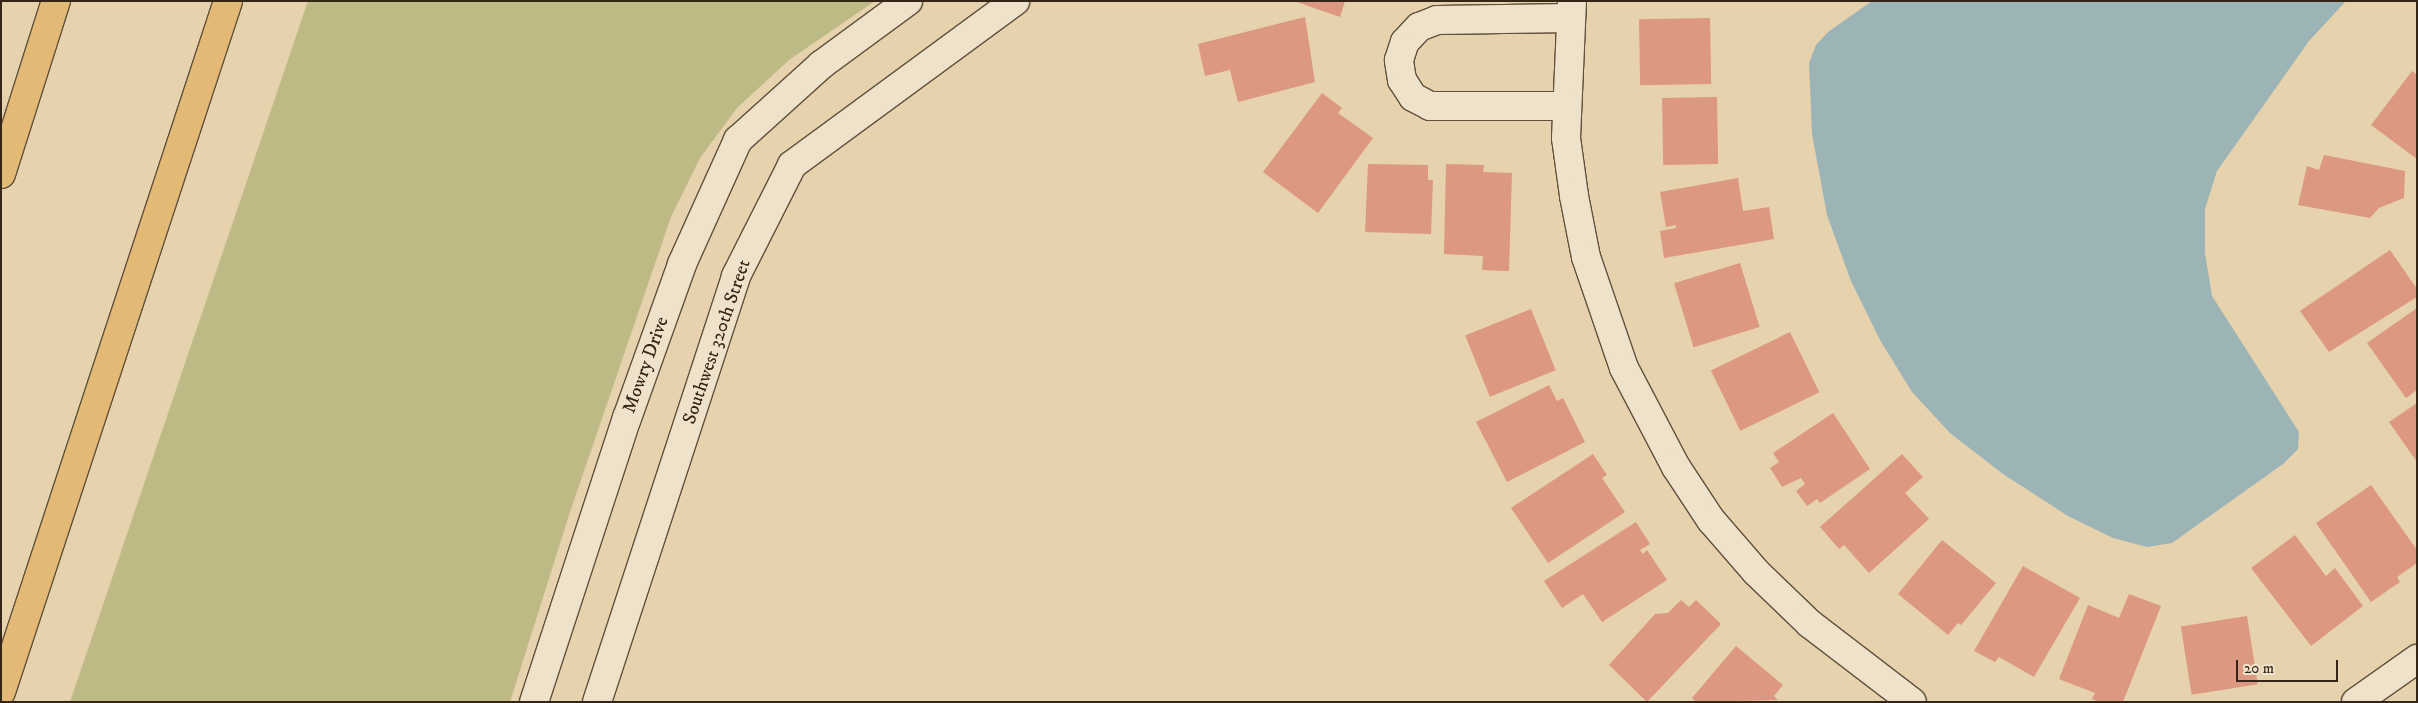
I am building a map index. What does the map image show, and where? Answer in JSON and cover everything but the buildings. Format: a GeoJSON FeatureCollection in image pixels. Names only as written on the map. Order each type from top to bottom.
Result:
{"type":"FeatureCollection","features":[{"type":"Feature","properties":{"kind":"highway"},"geometry":{"type":"LineString","coordinates":[[1,174],[56,1]]}},
{"type":"Feature","properties":{"kind":"highway"},"geometry":{"type":"LineString","coordinates":[[1,692],[228,1]]}},
{"type":"Feature","properties":{"kind":"street","name":"Mowry Drive"},"geometry":{"type":"LineString","coordinates":[[534,702],[682,264],[738,140],[821,65],[908,1]]}},
{"type":"Feature","properties":{"kind":"street","name":"Southwest 320th Street"},"geometry":{"type":"LineString","coordinates":[[597,702],[736,276],[792,166],[1015,1]]}},
{"type":"Feature","properties":{"kind":"street"},"geometry":{"type":"LineString","coordinates":[[1567,94],[1430,106],[1413,96],[1402,80],[1399,60],[1405,42],[1419,27],[1437,20],[1571,10],[1566,138],[1574,196],[1589,265],[1624,368],[1672,460],[1711,520],[1756,572],[1810,624],[1912,702]]}},
{"type":"Feature","properties":{"kind":"street"},"geometry":{"type":"LineString","coordinates":[[2356,702],[2417,659]]}},
{"type":"Feature","properties":{"kind":"shaded area"},"geometry":{"type":"Polygon","coordinates":[[[308,1],[875,1],[789,60],[737,108],[700,158],[671,217],[569,515],[510,702],[70,702],[308,1]]]}},
{"type":"Feature","properties":{"kind":"water"},"geometry":{"type":"Polygon","coordinates":[[[1872,1],[2346,1],[2309,41],[2217,171],[2205,209],[2205,253],[2212,296],[2299,432],[2298,449],[2283,464],[2172,543],[2147,547],[2113,538],[2068,516],[2003,474],[1950,433],[1912,392],[1880,340],[1851,281],[1827,215],[1812,134],[1809,63],[1816,45],[1828,32],[1872,1]]]}}]}
